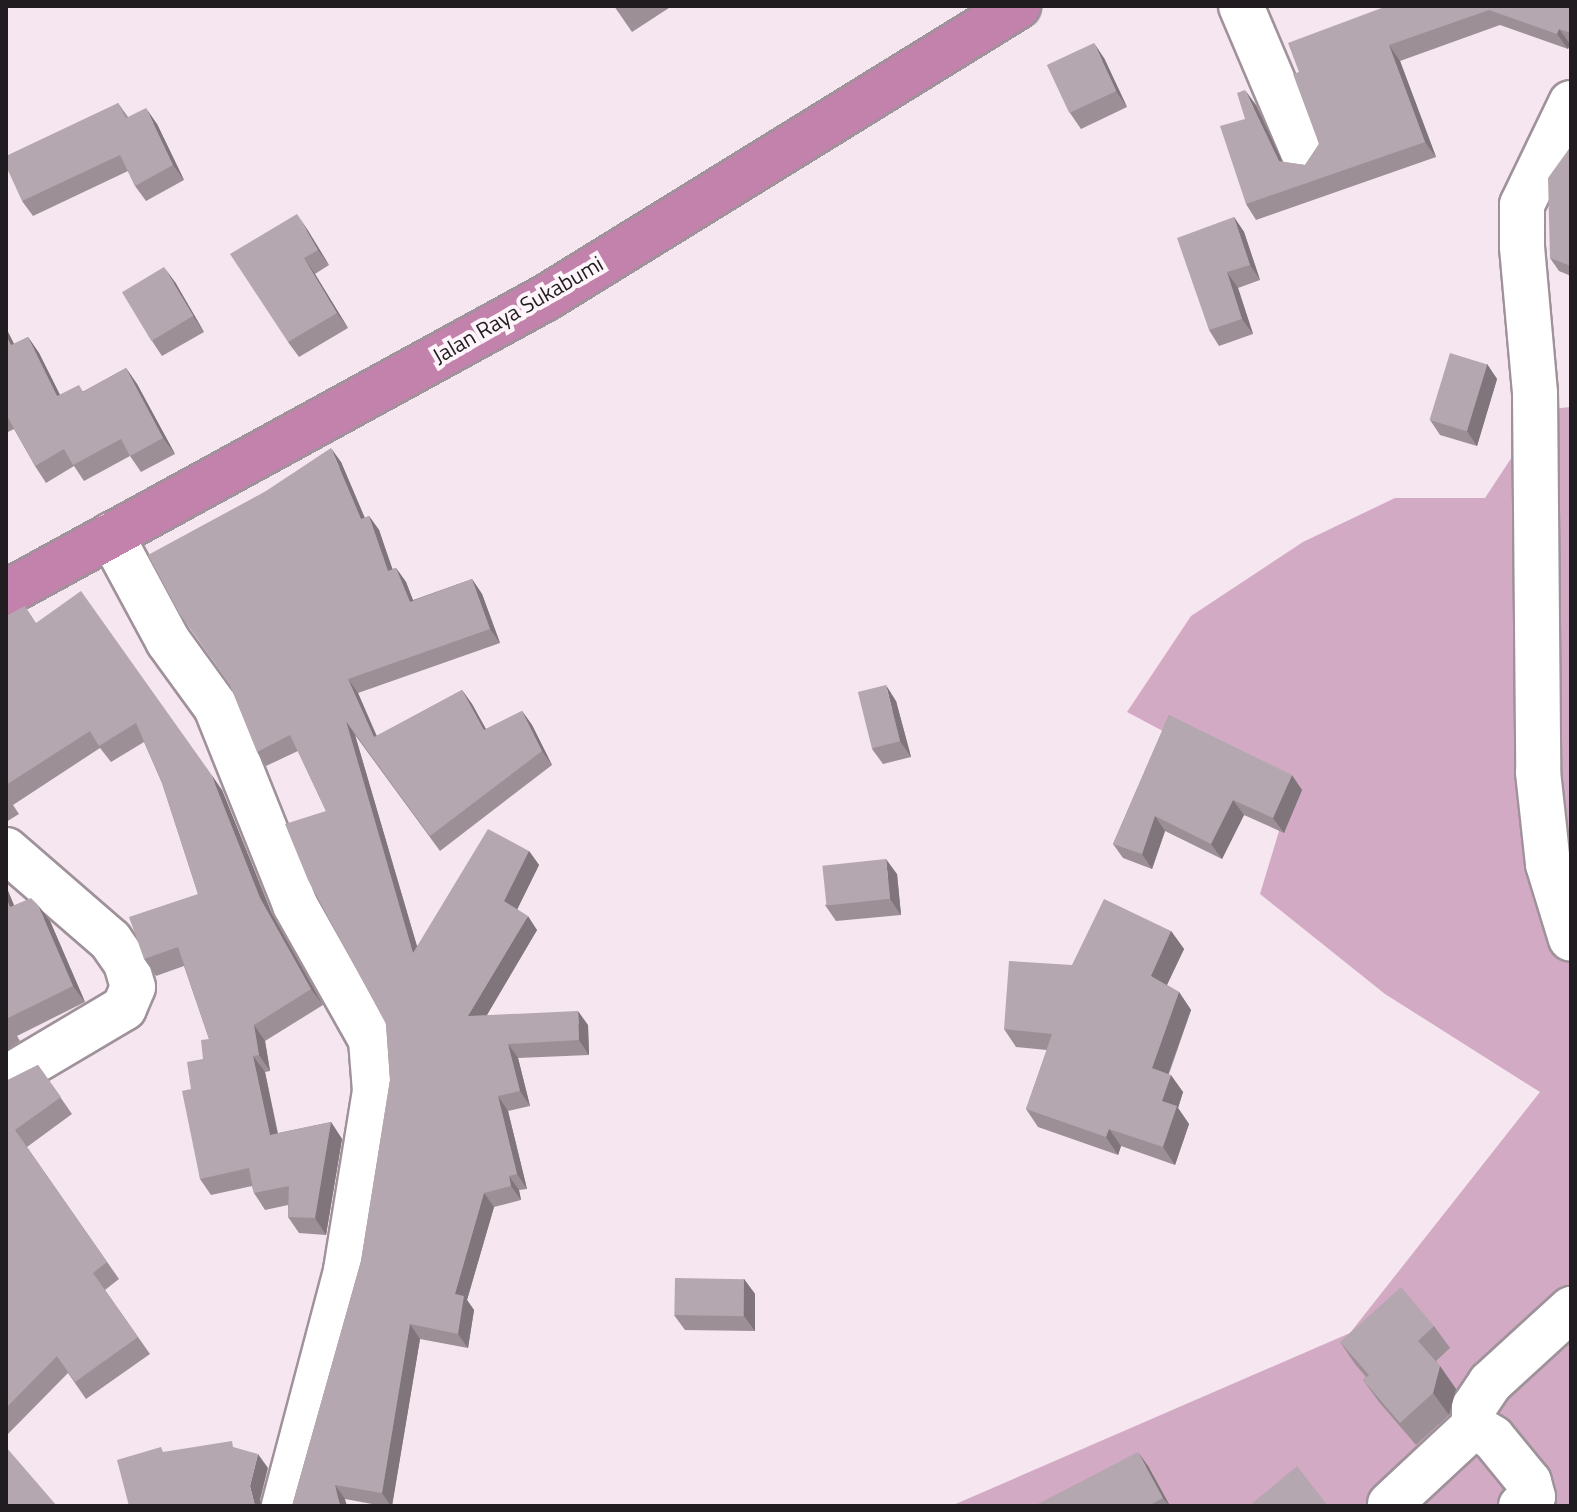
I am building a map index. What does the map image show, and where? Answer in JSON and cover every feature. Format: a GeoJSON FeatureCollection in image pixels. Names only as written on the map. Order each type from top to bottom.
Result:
{"type":"FeatureCollection","features":[{"type":"Feature","properties":{"kind":"highway","name":"Jalan Raya Sukabumi"},"geometry":{"type":"LineString","coordinates":[[6,593],[547,297],[1018,6]]}},
{"type":"Feature","properties":{"kind":"street"},"geometry":{"type":"LineString","coordinates":[[1241,6],[1305,157]]}},
{"type":"Feature","properties":{"kind":"street"},"geometry":{"type":"LineString","coordinates":[[1571,103],[1522,205],[1535,393],[1538,772],[1548,864],[1571,939]]}},
{"type":"Feature","properties":{"kind":"street"},"geometry":{"type":"LineString","coordinates":[[111,535],[168,641],[216,707],[295,905],[371,1040],[375,1091],[346,1271],[284,1506]]}},
{"type":"Feature","properties":{"kind":"street"},"geometry":{"type":"LineString","coordinates":[[6,850],[110,940],[126,963],[133,987],[124,1008],[6,1078]]}},
{"type":"Feature","properties":{"kind":"street"},"geometry":{"type":"LineString","coordinates":[[1390,1504],[1474,1426],[1474,1407],[1490,1383],[1571,1309]]}},
{"type":"Feature","properties":{"kind":"street"},"geometry":{"type":"LineString","coordinates":[[1474,1426],[1493,1438],[1529,1482],[1533,1497],[1521,1506]]}},
{"type":"Feature","properties":{"kind":"shaded area"},"geometry":{"type":"Polygon","coordinates":[[[1571,407],[1571,1506],[951,1506],[1350,1333],[1540,1092],[1385,994],[1260,894],[1289,798],[1127,712],[1191,616],[1303,542],[1395,498],[1485,498],[1510,460],[1534,436],[1541,410],[1571,407]]]}},
{"type":"Feature","properties":{"kind":"building"},"geometry":{"type":"Polygon","coordinates":[[[1387,6],[1571,6],[1571,33],[1559,29],[1557,34],[1489,10],[1389,45],[1425,142],[1246,204],[1220,126],[1245,119],[1237,93],[1245,90],[1279,161],[1305,165],[1319,144],[1293,74],[1299,72],[1288,43],[1387,6]]]}},
{"type":"Feature","properties":{"kind":"building"},"geometry":{"type":"Polygon","coordinates":[[[1094,43],[1116,91],[1069,113],[1047,65],[1094,43]]]}},
{"type":"Feature","properties":{"kind":"building"},"geometry":{"type":"Polygon","coordinates":[[[118,103],[126,118],[146,108],[173,165],[135,186],[120,155],[22,201],[6,166],[6,156],[118,103]]]}},
{"type":"Feature","properties":{"kind":"building"},"geometry":{"type":"Polygon","coordinates":[[[1571,146],[1571,266],[1550,258],[1548,178],[1571,146]]]}},
{"type":"Feature","properties":{"kind":"building"},"geometry":{"type":"Polygon","coordinates":[[[297,214],[318,250],[304,258],[337,313],[288,342],[230,254],[297,214]]]}},
{"type":"Feature","properties":{"kind":"building"},"geometry":{"type":"Polygon","coordinates":[[[1234,217],[1250,265],[1227,272],[1242,319],[1209,330],[1177,238],[1234,217]]]}},
{"type":"Feature","properties":{"kind":"building"},"geometry":{"type":"Polygon","coordinates":[[[164,267],[193,316],[151,341],[122,292],[164,267]]]}},
{"type":"Feature","properties":{"kind":"building"},"geometry":{"type":"Polygon","coordinates":[[[6,335],[11,345],[28,337],[57,396],[79,385],[83,392],[126,368],[163,438],[130,456],[121,439],[73,465],[64,449],[35,466],[6,414],[6,335]]]}},
{"type":"Feature","properties":{"kind":"building"},"geometry":{"type":"Polygon","coordinates":[[[1450,353],[1487,364],[1467,431],[1430,420],[1450,353]]]}},
{"type":"Feature","properties":{"kind":"building"},"geometry":{"type":"Polygon","coordinates":[[[331,448],[361,519],[369,516],[388,571],[396,568],[410,602],[472,579],[490,629],[348,679],[374,737],[462,690],[484,730],[522,711],[542,751],[430,836],[346,721],[413,953],[488,829],[529,851],[504,901],[528,916],[468,1016],[578,1011],[579,1040],[508,1044],[520,1091],[498,1096],[517,1174],[509,1176],[511,1186],[484,1193],[455,1294],[464,1296],[458,1334],[410,1324],[382,1493],[335,1485],[340,1506],[292,1506],[361,1261],[390,1080],[386,1024],[308,880],[285,824],[326,811],[290,735],[257,752],[229,683],[179,613],[148,555],[266,491],[331,448]]]}},
{"type":"Feature","properties":{"kind":"building"},"geometry":{"type":"Polygon","coordinates":[[[81,591],[211,774],[260,898],[311,989],[254,1025],[259,1055],[253,1056],[270,1135],[331,1122],[315,1218],[288,1217],[289,1186],[254,1193],[249,1168],[200,1179],[182,1091],[191,1089],[187,1062],[203,1059],[201,1040],[209,1039],[178,947],[144,959],[129,917],[198,894],[162,783],[136,723],[99,746],[90,731],[6,785],[6,616],[25,606],[36,623],[81,591]]]}},
{"type":"Feature","properties":{"kind":"building"},"geometry":{"type":"Polygon","coordinates":[[[886,685],[900,741],[872,748],[858,692],[886,685]]]}},
{"type":"Feature","properties":{"kind":"building"},"geometry":{"type":"Polygon","coordinates":[[[1169,715],[1292,775],[1273,818],[1233,800],[1211,844],[1155,816],[1142,854],[1113,844],[1169,715]]]}},
{"type":"Feature","properties":{"kind":"building"},"geometry":{"type":"Polygon","coordinates":[[[886,859],[890,899],[827,905],[822,866],[886,859]]]}},
{"type":"Feature","properties":{"kind":"building"},"geometry":{"type":"Polygon","coordinates":[[[6,897],[10,907],[31,898],[38,905],[73,986],[6,1019],[6,897]]]}},
{"type":"Feature","properties":{"kind":"building"},"geometry":{"type":"Polygon","coordinates":[[[1104,899],[1171,931],[1151,976],[1179,992],[1152,1068],[1171,1075],[1162,1101],[1177,1106],[1163,1147],[1109,1129],[1106,1137],[1026,1109],[1052,1034],[1004,1029],[1009,961],[1072,965],[1104,899]]]}},
{"type":"Feature","properties":{"kind":"building"},"geometry":{"type":"Polygon","coordinates":[[[38,1065],[61,1097],[15,1130],[107,1262],[93,1273],[138,1337],[75,1382],[57,1356],[6,1408],[6,1081],[38,1065]]]}},
{"type":"Feature","properties":{"kind":"building"},"geometry":{"type":"Polygon","coordinates":[[[675,1278],[744,1279],[743,1316],[674,1315],[675,1278]]]}},
{"type":"Feature","properties":{"kind":"building"},"geometry":{"type":"Polygon","coordinates":[[[1401,1287],[1434,1326],[1418,1341],[1440,1366],[1433,1393],[1400,1423],[1363,1380],[1369,1375],[1340,1342],[1401,1287]]]}},
{"type":"Feature","properties":{"kind":"building"},"geometry":{"type":"Polygon","coordinates":[[[232,1441],[233,1447],[258,1454],[250,1486],[255,1506],[129,1506],[117,1460],[161,1447],[163,1452],[232,1441]]]}},
{"type":"Feature","properties":{"kind":"building"},"geometry":{"type":"Polygon","coordinates":[[[6,1447],[57,1506],[6,1506],[6,1447]]]}},
{"type":"Feature","properties":{"kind":"building"},"geometry":{"type":"Polygon","coordinates":[[[1138,1452],[1163,1498],[1148,1506],[1034,1506],[1138,1452]]]}},
{"type":"Feature","properties":{"kind":"building"},"geometry":{"type":"Polygon","coordinates":[[[1297,1466],[1328,1506],[1249,1506],[1297,1466]]]}}]}
